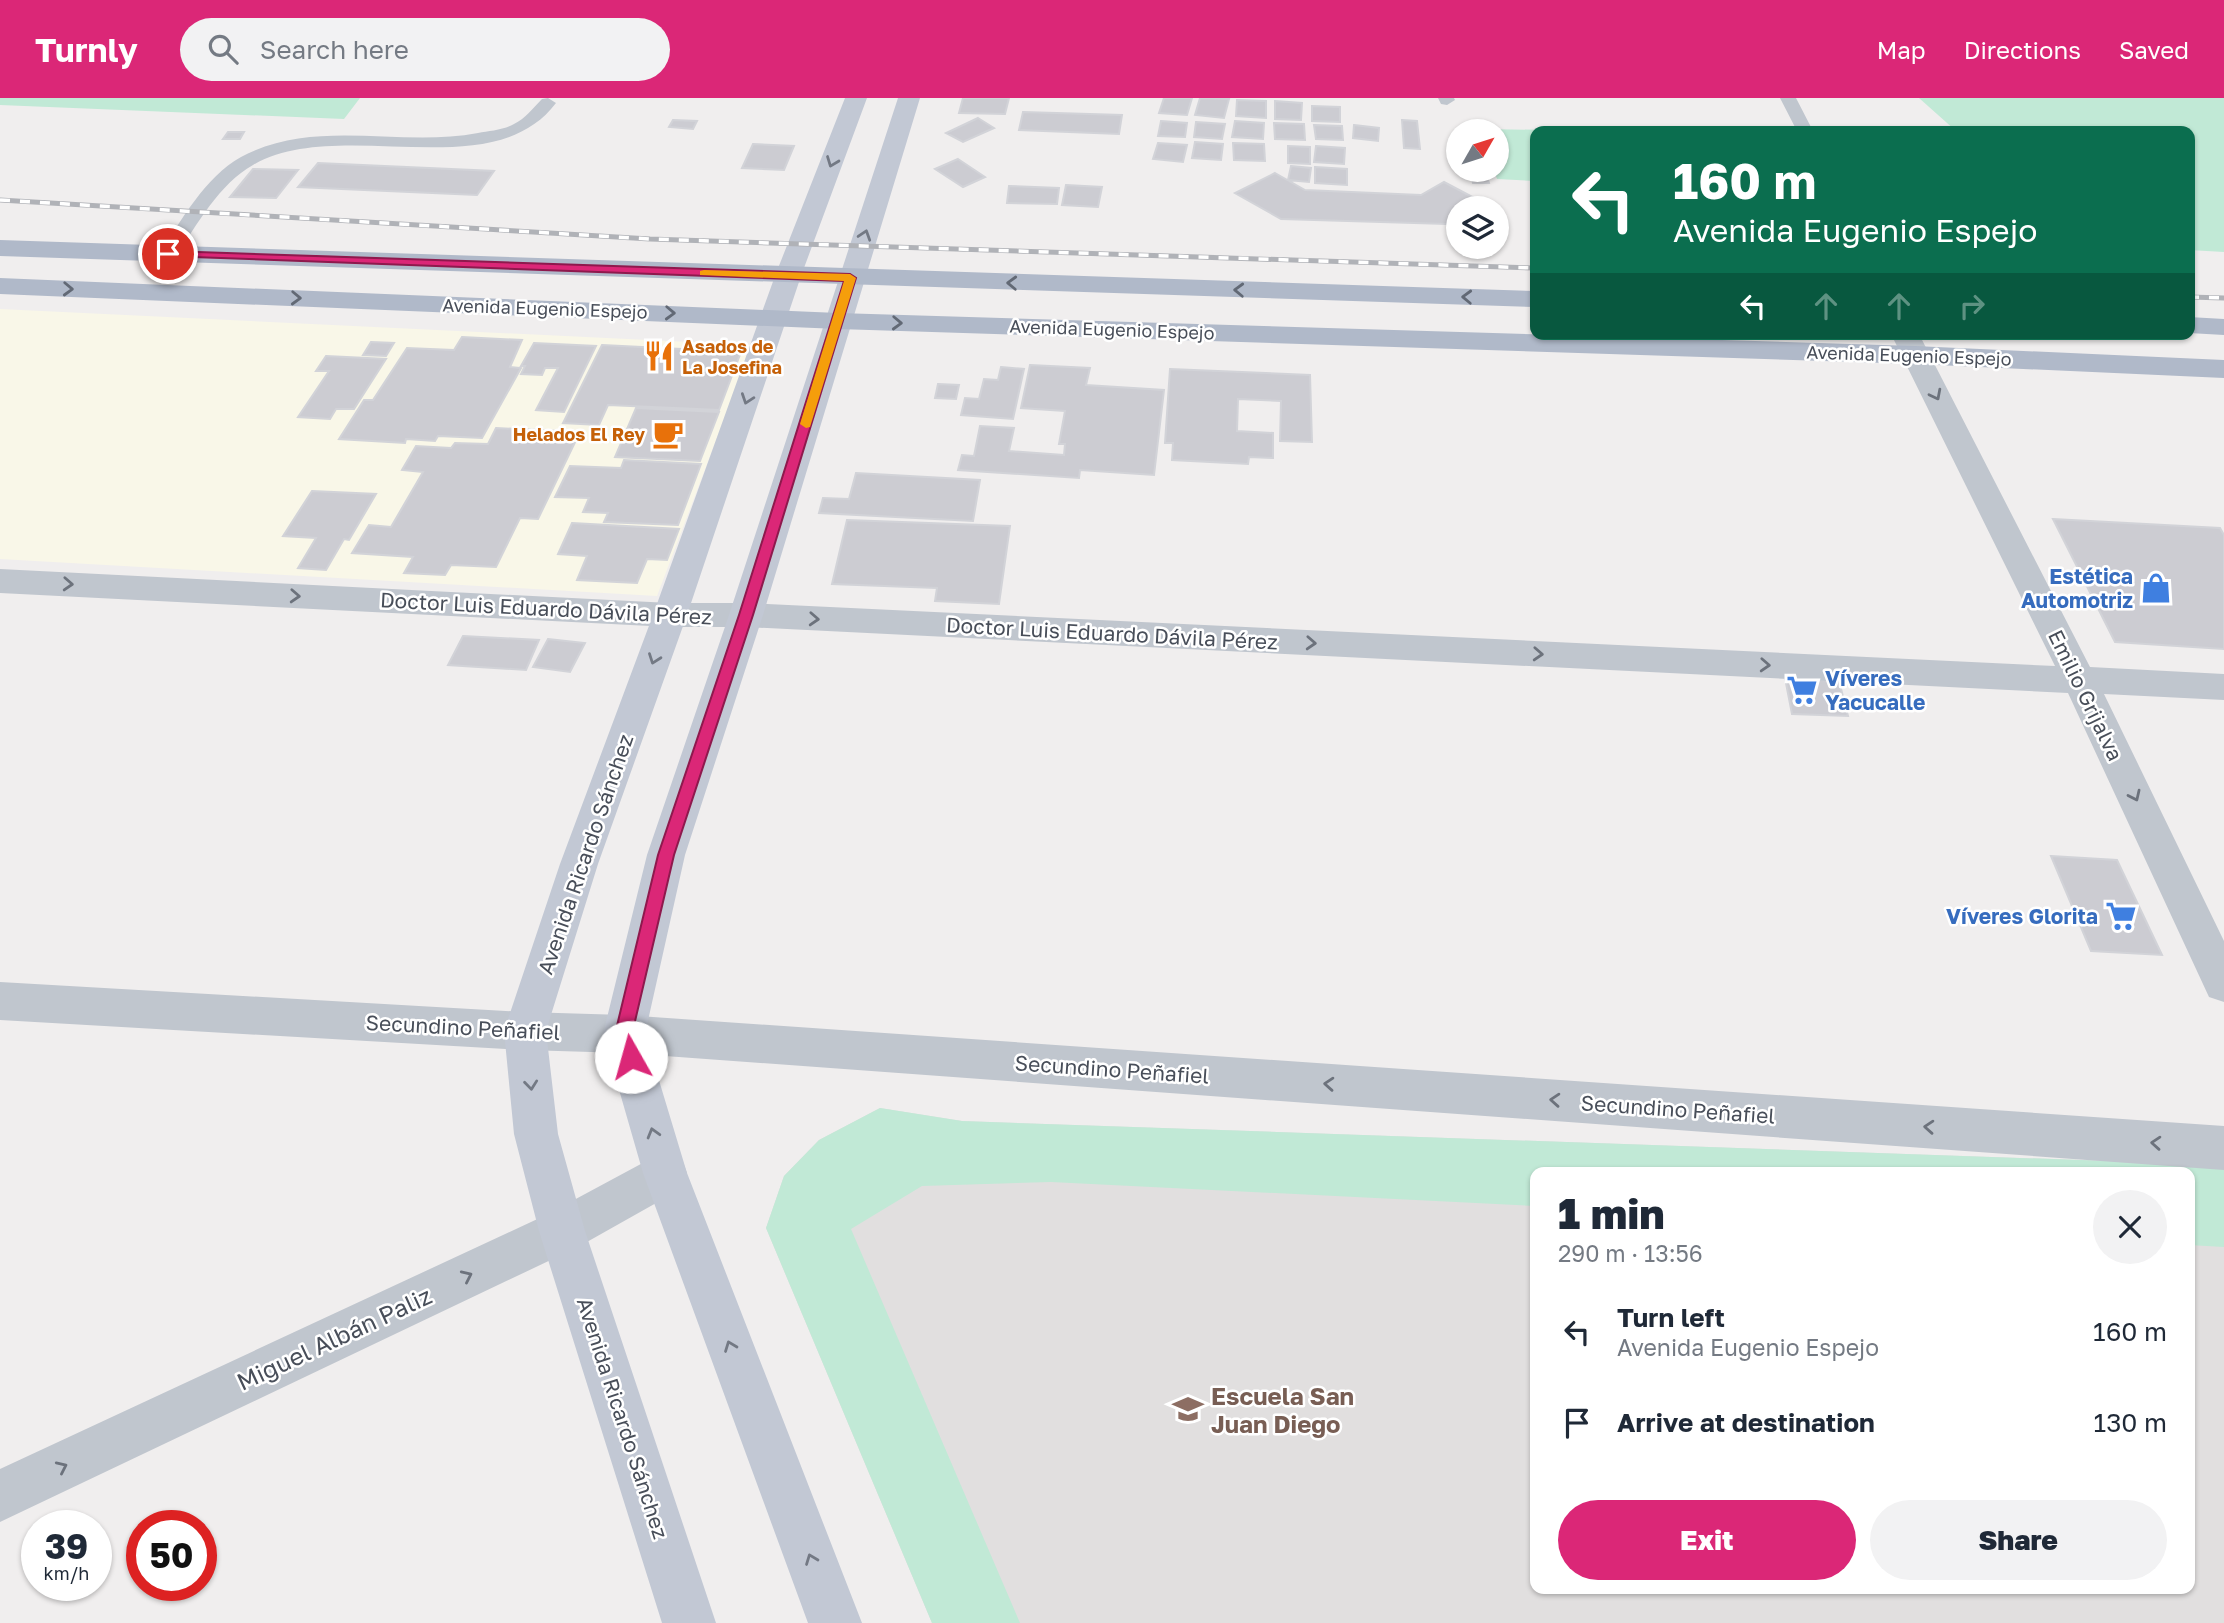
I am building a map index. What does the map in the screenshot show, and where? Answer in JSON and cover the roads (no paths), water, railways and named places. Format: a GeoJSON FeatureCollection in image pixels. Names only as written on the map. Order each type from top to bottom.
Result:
{"type":"FeatureCollection","features":[{"type":"Feature","properties":{"kind":"main road","name":"Avenida Ricardo Sánchez"},"geometry":{"type":"LineString","coordinates":[[689,1623],[562,1231],[536,1133],[525,1031],[579,864],[776,317],[788,276],[856,98]]}},
{"type":"Feature","properties":{"kind":"main road"},"geometry":{"type":"LineString","coordinates":[[835,1623],[665,1173],[624,1034],[666,855],[746,615],[850,278],[909,98]]}},
{"type":"Feature","properties":{"kind":"main road","name":"Avenida Eugenio Espejo"},"geometry":{"type":"LineString","coordinates":[[0,248],[1530,299]]}},
{"type":"Feature","properties":{"kind":"main road","name":"Avenida Eugenio Espejo"},"geometry":{"type":"LineString","coordinates":[[0,286],[838,321],[1530,336]]}},
{"type":"Feature","properties":{"kind":"main road"},"geometry":{"type":"LineString","coordinates":[[2195,325],[2224,327]]}},
{"type":"Feature","properties":{"kind":"main road","name":"Avenida Eugenio Espejo"},"geometry":{"type":"LineString","coordinates":[[1687,340],[1910,345],[2224,369]]}},
{"type":"Feature","properties":{"kind":"street","name":"Emilio Grijalva"},"geometry":{"type":"LineString","coordinates":[[1910,345],[2080,681],[2224,984]]}},
{"type":"Feature","properties":{"kind":"street","name":"Doctor Luis Eduardo Dávila Pérez"},"geometry":{"type":"LineString","coordinates":[[0,581],[2224,687]]}},
{"type":"Feature","properties":{"kind":"street","name":"Secundino Peñafiel"},"geometry":{"type":"LineString","coordinates":[[0,1001],[525,1031],[624,1034],[2224,1148]]}},
{"type":"Feature","properties":{"kind":"street","name":"Miguel Albán Paliz"},"geometry":{"type":"LineString","coordinates":[[0,1496],[562,1231],[665,1173]]}},
{"type":"Feature","properties":{"kind":"lane"},"geometry":{"type":"LineString","coordinates":[[1788,98],[1802,126]]}},
{"type":"Feature","properties":{"kind":"lane"},"geometry":{"type":"LineString","coordinates":[[168,254],[196,212],[217,190],[245,162],[270,151],[296,144],[338,141],[450,142],[481,139],[520,127],[548,103]]}},
{"type":"Feature","properties":{"kind":"railway"},"geometry":{"type":"LineString","coordinates":[[0,200],[650,239],[1530,268]]}},
{"type":"Feature","properties":{"kind":"railway"},"geometry":{"type":"LineString","coordinates":[[2195,297],[2224,298]]}},
{"type":"Feature","properties":{"kind":"place","name":"Asados de La Josefina"},"geometry":{"type":"Point","coordinates":[659,356]}},
{"type":"Feature","properties":{"kind":"place","name":"Helados El Rey"},"geometry":{"type":"Point","coordinates":[668,434]}},
{"type":"Feature","properties":{"kind":"place","name":"Estética Automotriz"},"geometry":{"type":"Point","coordinates":[2156,588]}},
{"type":"Feature","properties":{"kind":"place","name":"Víveres Yacucalle"},"geometry":{"type":"Point","coordinates":[1802,690]}},
{"type":"Feature","properties":{"kind":"place","name":"Víveres Glorita"},"geometry":{"type":"Point","coordinates":[2121,916]}},
{"type":"Feature","properties":{"kind":"place","name":"Escuela San Juan Diego"},"geometry":{"type":"Point","coordinates":[1188,1409]}}]}
